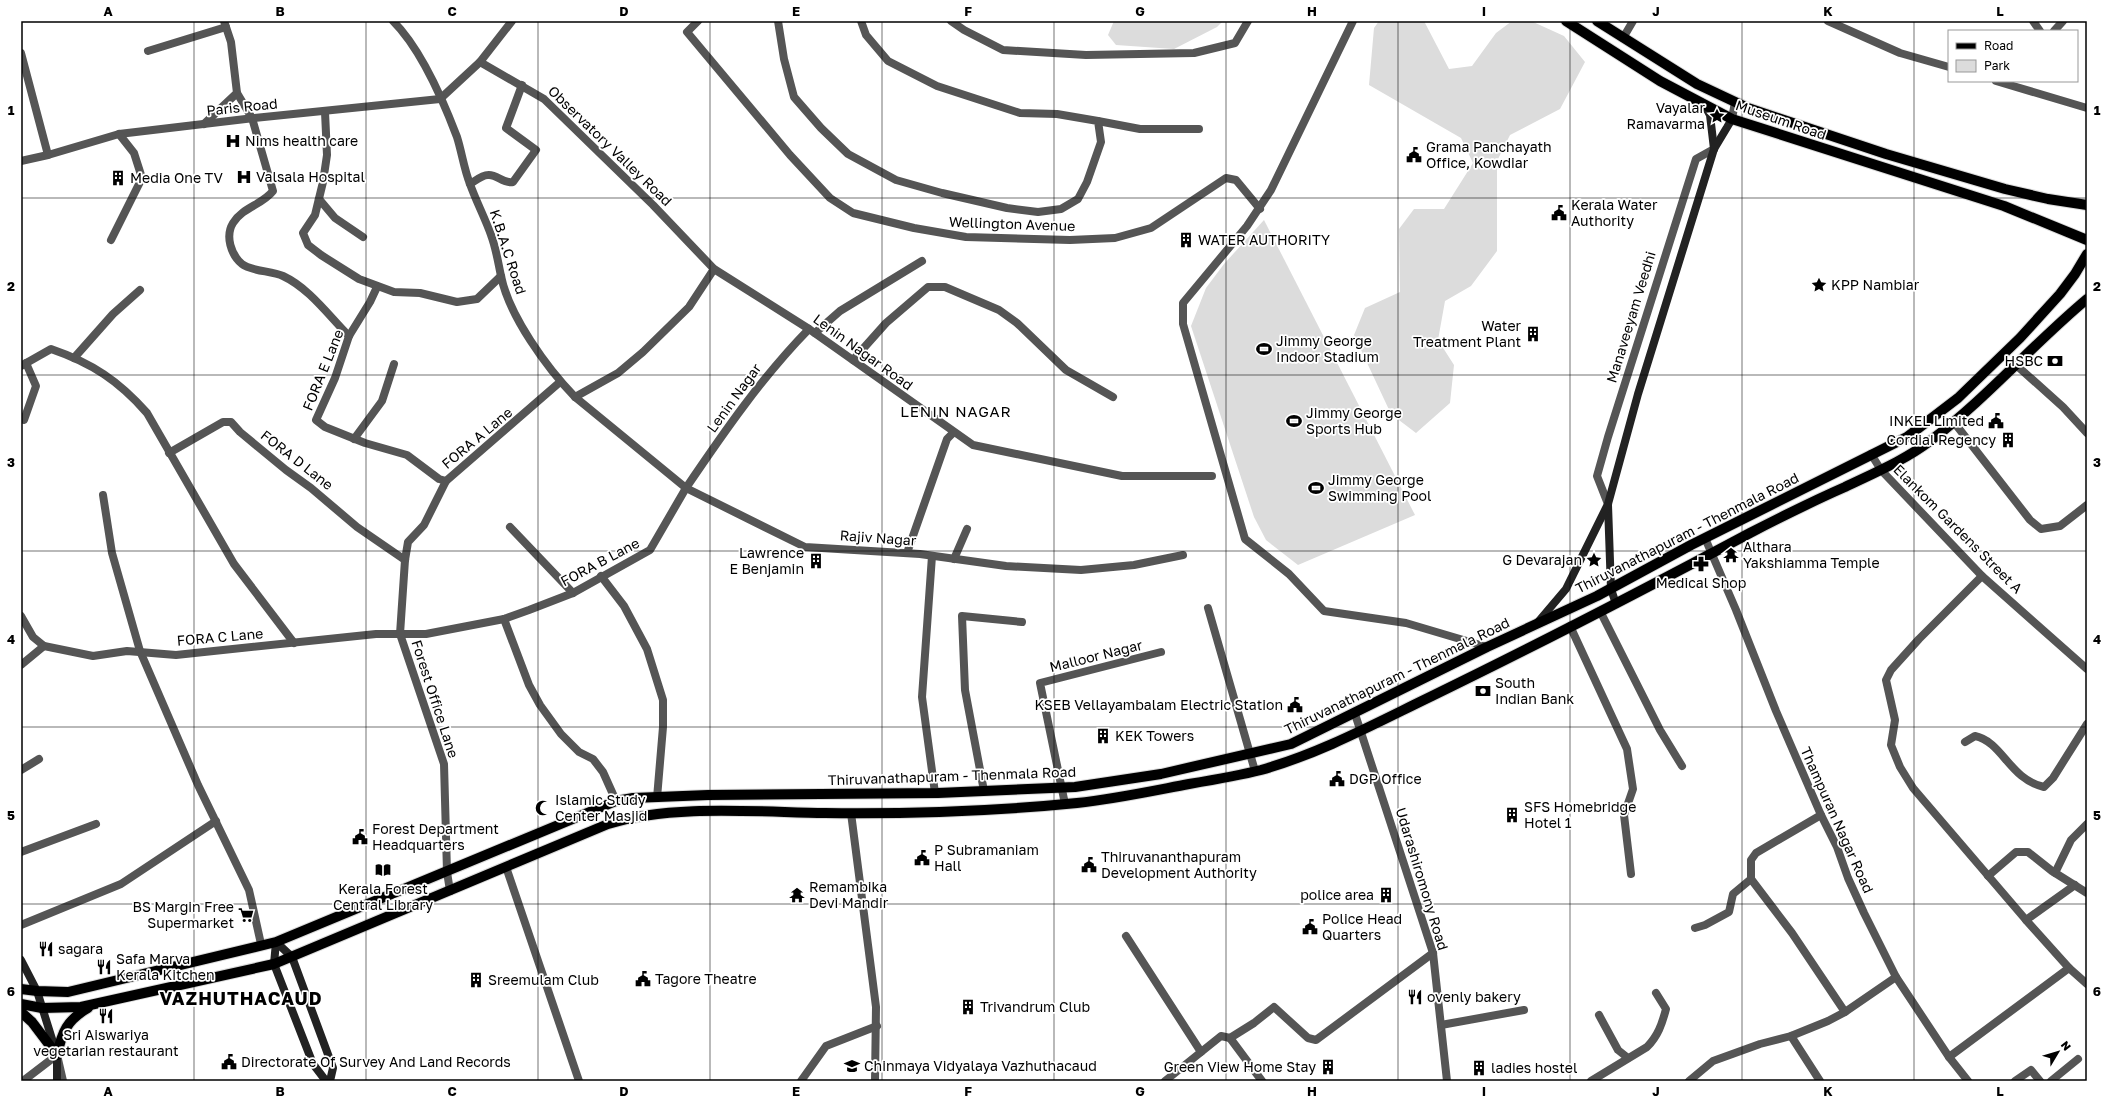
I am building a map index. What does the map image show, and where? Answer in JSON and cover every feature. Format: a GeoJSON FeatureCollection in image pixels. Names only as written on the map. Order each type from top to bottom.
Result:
{"type":"FeatureCollection","features":[{"type":"Feature","properties":{"kind":"main road","name":"Museum Road"},"geometry":{"type":"LineString","coordinates":[[1566,21],[1630,63],[1705,106],[1732,119],[1861,162],[2004,206],[2087,240]]}},
{"type":"Feature","properties":{"kind":"main road","name":"Museum Road"},"geometry":{"type":"LineString","coordinates":[[1597,21],[1697,84],[1735,102],[1886,154],[2005,189],[2048,199],[2087,205]]}},
{"type":"Feature","properties":{"kind":"main road"},"geometry":{"type":"LineString","coordinates":[[1705,106],[1710,115],[1714,149]]}},
{"type":"Feature","properties":{"kind":"main road","name":"Manaveeyam Veedhi"},"geometry":{"type":"LineString","coordinates":[[1535,626],[1566,589],[1608,504],[1643,379],[1714,149],[1732,119]]}},
{"type":"Feature","properties":{"kind":"main road","name":"Thiruvanathapuram - Thenmala Road"},"geometry":{"type":"LineString","coordinates":[[21,988],[37,991],[68,992],[261,944],[276,942],[616,801],[633,798],[708,795],[935,793],[1062,788],[1161,774],[1292,744],[1487,647],[1535,626],[1611,589],[1705,538],[1907,437],[1958,398],[2020,338],[2060,294],[2075,274],[2087,254]]}},
{"type":"Feature","properties":{"kind":"main road"},"geometry":{"type":"LineString","coordinates":[[21,1004],[42,1008],[62,1008],[93,1004],[274,964],[608,824],[632,816],[663,812],[851,813],[1065,804],[1138,794],[1254,771],[1314,751],[1360,730],[1616,604],[1792,511],[1881,470],[1913,452],[1992,388],[2015,364],[2087,299]]}},
{"type":"Feature","properties":{"kind":"main road"},"geometry":{"type":"LineString","coordinates":[[1608,504],[1611,589],[1616,604]]}},
{"type":"Feature","properties":{"kind":"main road"},"geometry":{"type":"LineString","coordinates":[[276,942],[292,957],[333,1068],[330,1081]]}},
{"type":"Feature","properties":{"kind":"main road"},"geometry":{"type":"LineString","coordinates":[[276,942],[274,964],[313,1064],[326,1081]]}},
{"type":"Feature","properties":{"kind":"main road"},"geometry":{"type":"LineString","coordinates":[[21,960],[37,991],[56,1055],[57,1081]]}},
{"type":"Feature","properties":{"kind":"main road"},"geometry":{"type":"LineString","coordinates":[[56,1055],[61,1038],[68,1024],[79,1013],[93,1004]]}},
{"type":"Feature","properties":{"kind":"main road"},"geometry":{"type":"LineString","coordinates":[[21,1012],[32,1022],[56,1055]]}},
{"type":"Feature","properties":{"kind":"street","name":"K.B.A.C Road"},"geometry":{"type":"LineString","coordinates":[[393,21],[407,34],[425,65],[440,99],[456,138],[470,184],[491,234],[499,260],[501,276],[513,310],[537,350],[560,382]]}},
{"type":"Feature","properties":{"kind":"street"},"geometry":{"type":"LineString","coordinates":[[440,99],[480,62],[512,21]]}},
{"type":"Feature","properties":{"kind":"street","name":"Wellington Avenue"},"geometry":{"type":"LineString","coordinates":[[698,21],[687,32],[728,79],[790,156],[830,198],[853,214],[914,228],[966,237],[1055,240],[1115,238],[1151,228],[1226,178],[1236,180],[1260,209]]}},
{"type":"Feature","properties":{"kind":"street"},"geometry":{"type":"LineString","coordinates":[[778,21],[784,58],[794,97],[821,128],[848,154],[896,180],[942,193],[1007,208],[1038,212],[1062,209],[1078,199],[1087,182],[1101,142],[1098,121]]}},
{"type":"Feature","properties":{"kind":"street"},"geometry":{"type":"LineString","coordinates":[[861,21],[866,35],[888,61],[937,86],[1020,113],[1057,114],[1140,129],[1199,129]]}},
{"type":"Feature","properties":{"kind":"street"},"geometry":{"type":"LineString","coordinates":[[951,21],[964,30],[1003,50],[1086,55],[1194,53],[1235,43],[1248,21]]}},
{"type":"Feature","properties":{"kind":"street"},"geometry":{"type":"LineString","coordinates":[[1353,21],[1260,209],[1183,303],[1183,324],[1245,539],[1289,574],[1324,611],[1406,623],[1487,647]]}},
{"type":"Feature","properties":{"kind":"street"},"geometry":{"type":"LineString","coordinates":[[1623,38],[1633,21]]}},
{"type":"Feature","properties":{"kind":"street"},"geometry":{"type":"LineString","coordinates":[[1828,21],[1900,53],[1948,67]]}},
{"type":"Feature","properties":{"kind":"street"},"geometry":{"type":"LineString","coordinates":[[2033,21],[2039,30]]}},
{"type":"Feature","properties":{"kind":"street"},"geometry":{"type":"LineString","coordinates":[[2055,30],[2063,21]]}},
{"type":"Feature","properties":{"kind":"street"},"geometry":{"type":"LineString","coordinates":[[148,51],[225,24],[231,42],[238,93],[252,118],[274,191],[261,203],[239,215],[232,224],[230,246],[235,256],[243,265],[283,276],[294,283],[349,336]]}},
{"type":"Feature","properties":{"kind":"street"},"geometry":{"type":"LineString","coordinates":[[21,53],[48,155]]}},
{"type":"Feature","properties":{"kind":"street","name":"Observatory Valley Road"},"geometry":{"type":"LineString","coordinates":[[480,62],[544,99],[653,205],[714,269]]}},
{"type":"Feature","properties":{"kind":"street"},"geometry":{"type":"LineString","coordinates":[[1999,82],[2087,108]]}},
{"type":"Feature","properties":{"kind":"street"},"geometry":{"type":"LineString","coordinates":[[470,184],[486,175],[508,183],[517,180],[536,150],[506,128],[522,85]]}},
{"type":"Feature","properties":{"kind":"street"},"geometry":{"type":"LineString","coordinates":[[203,124],[238,93]]}},
{"type":"Feature","properties":{"kind":"street","name":"Paris Road"},"geometry":{"type":"LineString","coordinates":[[21,161],[48,155],[119,134],[252,118],[326,112],[440,99]]}},
{"type":"Feature","properties":{"kind":"street","name":"Manaveeyam Veedhi"},"geometry":{"type":"LineString","coordinates":[[1732,119],[1735,102]]}},
{"type":"Feature","properties":{"kind":"street"},"geometry":{"type":"LineString","coordinates":[[326,112],[327,155],[315,215],[303,233],[308,245],[359,279],[377,287],[394,292],[420,293],[457,302],[477,298],[501,276]]}},
{"type":"Feature","properties":{"kind":"street"},"geometry":{"type":"LineString","coordinates":[[111,240],[142,178],[134,153],[119,134]]}},
{"type":"Feature","properties":{"kind":"street","name":"Manaveeyam Veedhi"},"geometry":{"type":"LineString","coordinates":[[1608,504],[1597,476],[1608,437],[1696,159],[1714,149]]}},
{"type":"Feature","properties":{"kind":"street"},"geometry":{"type":"LineString","coordinates":[[319,199],[336,218],[363,237]]}},
{"type":"Feature","properties":{"kind":"street","name":"Lenin Nagar"},"geometry":{"type":"LineString","coordinates":[[686,488],[762,381],[781,357],[812,331],[840,311],[922,261]]}},
{"type":"Feature","properties":{"kind":"street"},"geometry":{"type":"LineString","coordinates":[[575,396],[618,373],[643,352],[689,307],[714,269]]}},
{"type":"Feature","properties":{"kind":"street","name":"Lenin Nagar Road"},"geometry":{"type":"LineString","coordinates":[[714,269],[812,331],[953,433],[973,445],[1122,476],[1212,476]]}},
{"type":"Feature","properties":{"kind":"street"},"geometry":{"type":"LineString","coordinates":[[853,360],[886,322],[928,286],[945,287],[999,310],[1017,323],[1066,370],[1113,397]]}},
{"type":"Feature","properties":{"kind":"street","name":"FORA E Lane"},"geometry":{"type":"LineString","coordinates":[[377,287],[370,302],[349,336],[335,378],[316,420],[325,427],[354,439],[407,455],[439,479],[446,481]]}},
{"type":"Feature","properties":{"kind":"street"},"geometry":{"type":"LineString","coordinates":[[74,358],[113,314],[140,290]]}},
{"type":"Feature","properties":{"kind":"street"},"geometry":{"type":"LineString","coordinates":[[24,420],[36,386],[23,365],[51,349],[74,358],[102,372],[129,392],[147,413],[234,564],[294,643]]}},
{"type":"Feature","properties":{"kind":"street"},"geometry":{"type":"LineString","coordinates":[[354,439],[382,401],[394,364]]}},
{"type":"Feature","properties":{"kind":"street"},"geometry":{"type":"LineString","coordinates":[[2015,364],[2064,407],[2087,433]]}},
{"type":"Feature","properties":{"kind":"street"},"geometry":{"type":"LineString","coordinates":[[560,382],[686,488]]}},
{"type":"Feature","properties":{"kind":"street","name":"FORA A Lane"},"geometry":{"type":"LineString","coordinates":[[400,634],[405,560],[408,542],[424,526],[446,481],[560,382]]}},
{"type":"Feature","properties":{"kind":"street"},"geometry":{"type":"LineString","coordinates":[[1953,421],[2030,520],[2041,529],[2060,526],[2087,505]]}},
{"type":"Feature","properties":{"kind":"street","name":"FORA D Lane"},"geometry":{"type":"LineString","coordinates":[[169,453],[223,422],[231,422],[240,432],[286,470],[329,502],[357,526],[405,560]]}},
{"type":"Feature","properties":{"kind":"street"},"geometry":{"type":"LineString","coordinates":[[907,552],[947,439],[953,433]]}},
{"type":"Feature","properties":{"kind":"street","name":"Elankom Gardens Street A"},"geometry":{"type":"LineString","coordinates":[[1871,454],[1881,470],[1982,576],[2087,670]]}},
{"type":"Feature","properties":{"kind":"street","name":"Rajiv Nagar"},"geometry":{"type":"LineString","coordinates":[[686,488],[805,547],[907,552],[1006,566],[1081,570],[1134,565],[1183,555]]}},
{"type":"Feature","properties":{"kind":"street","name":"FORA B Lane"},"geometry":{"type":"LineString","coordinates":[[400,634],[426,634],[504,619],[573,593],[650,550],[686,488]]}},
{"type":"Feature","properties":{"kind":"street"},"geometry":{"type":"LineString","coordinates":[[103,495],[112,553],[140,651],[198,785],[249,890],[261,944]]}},
{"type":"Feature","properties":{"kind":"street"},"geometry":{"type":"LineString","coordinates":[[510,527],[573,593]]}},
{"type":"Feature","properties":{"kind":"street"},"geometry":{"type":"LineString","coordinates":[[954,559],[967,529]]}},
{"type":"Feature","properties":{"kind":"street","name":"Thampuran Nagar Road"},"geometry":{"type":"LineString","coordinates":[[1705,538],[1736,610],[1776,711],[1821,815],[1837,847],[1848,878],[1864,913],[1896,977],[1949,1057],[1968,1081]]}},
{"type":"Feature","properties":{"kind":"street"},"geometry":{"type":"LineString","coordinates":[[932,556],[922,697],[935,793]]}},
{"type":"Feature","properties":{"kind":"street"},"geometry":{"type":"LineString","coordinates":[[601,576],[624,606],[647,649],[663,700],[663,727],[657,798]]}},
{"type":"Feature","properties":{"kind":"street"},"geometry":{"type":"LineString","coordinates":[[1982,576],[1919,639],[1891,670],[1886,680],[1895,720],[1891,745],[1900,767],[1913,788],[2026,920],[2069,968],[2087,984]]}},
{"type":"Feature","properties":{"kind":"street"},"geometry":{"type":"LineString","coordinates":[[1208,608],[1254,771]]}},
{"type":"Feature","properties":{"kind":"street"},"geometry":{"type":"LineString","coordinates":[[1600,611],[1656,723],[1682,766]]}},
{"type":"Feature","properties":{"kind":"street"},"geometry":{"type":"LineString","coordinates":[[21,616],[33,637],[44,646],[21,665]]}},
{"type":"Feature","properties":{"kind":"street"},"geometry":{"type":"LineString","coordinates":[[984,792],[965,690],[962,616],[1022,622]]}},
{"type":"Feature","properties":{"kind":"street"},"geometry":{"type":"LineString","coordinates":[[504,619],[529,685],[540,705],[561,734],[579,752],[593,759],[602,772],[616,801]]}},
{"type":"Feature","properties":{"kind":"street"},"geometry":{"type":"LineString","coordinates":[[1570,626],[1627,749],[1633,790],[1624,815],[1631,874]]}},
{"type":"Feature","properties":{"kind":"street","name":"FORA C Lane"},"geometry":{"type":"LineString","coordinates":[[44,646],[93,656],[127,651],[176,655],[376,634],[400,634]]}},
{"type":"Feature","properties":{"kind":"street","name":"Forest Office Lane"},"geometry":{"type":"LineString","coordinates":[[400,634],[444,764],[447,872],[450,891]]}},
{"type":"Feature","properties":{"kind":"street","name":"Malloor Nagar"},"geometry":{"type":"LineString","coordinates":[[1065,804],[1040,683],[1161,652]]}},
{"type":"Feature","properties":{"kind":"street","name":"Udarashiromony Road"},"geometry":{"type":"LineString","coordinates":[[1355,714],[1433,953],[1447,1081]]}},
{"type":"Feature","properties":{"kind":"street"},"geometry":{"type":"LineString","coordinates":[[1965,742],[1975,736],[1988,742],[2024,779],[2044,787],[2053,778],[2087,724]]}},
{"type":"Feature","properties":{"kind":"street"},"geometry":{"type":"LineString","coordinates":[[21,770],[39,759]]}},
{"type":"Feature","properties":{"kind":"street"},"geometry":{"type":"LineString","coordinates":[[851,813],[877,1026],[875,1081]]}},
{"type":"Feature","properties":{"kind":"street"},"geometry":{"type":"LineString","coordinates":[[1821,815],[1756,853],[1751,860],[1751,879],[1792,933],[1845,1012]]}},
{"type":"Feature","properties":{"kind":"street"},"geometry":{"type":"LineString","coordinates":[[21,925],[121,884],[216,821]]}},
{"type":"Feature","properties":{"kind":"street"},"geometry":{"type":"LineString","coordinates":[[21,852],[96,824]]}},
{"type":"Feature","properties":{"kind":"street"},"geometry":{"type":"LineString","coordinates":[[2055,873],[2071,840],[2087,824]]}},
{"type":"Feature","properties":{"kind":"street"},"geometry":{"type":"LineString","coordinates":[[1988,876],[2016,852],[2028,852],[2055,873],[2087,893]]}},
{"type":"Feature","properties":{"kind":"street"},"geometry":{"type":"LineString","coordinates":[[506,867],[579,1081]]}},
{"type":"Feature","properties":{"kind":"street"},"geometry":{"type":"LineString","coordinates":[[1694,928],[1705,925],[1729,912],[1733,894],[1751,879]]}},
{"type":"Feature","properties":{"kind":"street"},"geometry":{"type":"LineString","coordinates":[[2026,920],[2075,885]]}},
{"type":"Feature","properties":{"kind":"street"},"geometry":{"type":"LineString","coordinates":[[1126,936],[1201,1052]]}},
{"type":"Feature","properties":{"kind":"street"},"geometry":{"type":"LineString","coordinates":[[1230,1038],[1254,1023],[1274,1007],[1308,1038],[1316,1040],[1433,953]]}},
{"type":"Feature","properties":{"kind":"street"},"geometry":{"type":"LineString","coordinates":[[1949,1057],[2069,968]]}},
{"type":"Feature","properties":{"kind":"street"},"geometry":{"type":"LineString","coordinates":[[1689,1081],[1713,1061],[1760,1044],[1791,1036],[1845,1012],[1896,977]]}},
{"type":"Feature","properties":{"kind":"street"},"geometry":{"type":"LineString","coordinates":[[1591,1081],[1647,1047],[1662,1025],[1666,1009],[1656,993]]}},
{"type":"Feature","properties":{"kind":"street"},"geometry":{"type":"LineString","coordinates":[[1441,1025],[1524,1010]]}},
{"type":"Feature","properties":{"kind":"street"},"geometry":{"type":"LineString","coordinates":[[1599,1014],[1618,1050],[1628,1058]]}},
{"type":"Feature","properties":{"kind":"street"},"geometry":{"type":"LineString","coordinates":[[801,1081],[826,1046],[877,1026]]}},
{"type":"Feature","properties":{"kind":"street"},"geometry":{"type":"LineString","coordinates":[[1165,1081],[1221,1036],[1230,1038],[1262,1081]]}},
{"type":"Feature","properties":{"kind":"street"},"geometry":{"type":"LineString","coordinates":[[1791,1036],[1820,1081]]}},
{"type":"Feature","properties":{"kind":"street"},"geometry":{"type":"LineString","coordinates":[[24,1081],[56,1055],[63,1081]]}},
{"type":"Feature","properties":{"kind":"street"},"geometry":{"type":"LineString","coordinates":[[2051,1081],[2078,1059]]}},
{"type":"Feature","properties":{"kind":"street"},"geometry":{"type":"LineString","coordinates":[[2016,1081],[2031,1070],[2040,1081]]}},
{"type":"Feature","properties":{"kind":"green space"},"geometry":{"type":"Polygon","coordinates":[[[1114,21],[1223,21],[1217,27],[1174,49],[1116,45],[1108,35],[1114,21]]]}},
{"type":"Feature","properties":{"kind":"green space"},"geometry":{"type":"Polygon","coordinates":[[[1379,21],[1424,21],[1449,69],[1472,66],[1496,33],[1512,21],[1531,21],[1564,36],[1585,62],[1560,109],[1510,135],[1497,161],[1497,251],[1471,286],[1445,301],[1438,340],[1454,365],[1450,403],[1416,433],[1391,414],[1354,335],[1365,308],[1400,292],[1399,229],[1414,209],[1444,209],[1473,163],[1461,138],[1369,85],[1374,28],[1379,21]]]}},
{"type":"Feature","properties":{"kind":"green space","name":"Jimmy George Sports Hub"},"geometry":{"type":"Polygon","coordinates":[[[1264,220],[1415,515],[1298,565],[1266,540],[1254,517],[1191,326],[1206,288],[1224,264],[1264,220]]]}},
{"type":"Feature","properties":{"kind":"place","name":"Vayalar Ramavarma"},"geometry":{"type":"Point","coordinates":[1717,116]}},
{"type":"Feature","properties":{"kind":"place","name":"Nims health care"},"geometry":{"type":"Point","coordinates":[233,141]}},
{"type":"Feature","properties":{"kind":"place","name":"Grama Panchayath Office, Kowdiar"},"geometry":{"type":"Point","coordinates":[1414,155]}},
{"type":"Feature","properties":{"kind":"place","name":"Valsala Hospital"},"geometry":{"type":"Point","coordinates":[244,177]}},
{"type":"Feature","properties":{"kind":"place","name":"Media One TV"},"geometry":{"type":"Point","coordinates":[118,178]}},
{"type":"Feature","properties":{"kind":"place","name":"Kerala Water Authority"},"geometry":{"type":"Point","coordinates":[1559,213]}},
{"type":"Feature","properties":{"kind":"place","name":"WATER AUTHORITY"},"geometry":{"type":"Point","coordinates":[1186,240]}},
{"type":"Feature","properties":{"kind":"place","name":"KPP Nambiar"},"geometry":{"type":"Point","coordinates":[1819,285]}},
{"type":"Feature","properties":{"kind":"place","name":"Water Treatment Plant"},"geometry":{"type":"Point","coordinates":[1533,334]}},
{"type":"Feature","properties":{"kind":"place","name":"Jimmy George Indoor Stadium"},"geometry":{"type":"Point","coordinates":[1264,349]}},
{"type":"Feature","properties":{"kind":"place","name":"HSBC"},"geometry":{"type":"Point","coordinates":[2055,361]}},
{"type":"Feature","properties":{"kind":"place","name":"Jimmy George Sports Hub"},"geometry":{"type":"Point","coordinates":[1294,421]}},
{"type":"Feature","properties":{"kind":"place","name":"INKEL Limited"},"geometry":{"type":"Point","coordinates":[1996,421]}},
{"type":"Feature","properties":{"kind":"place","name":"Cordial Regency"},"geometry":{"type":"Point","coordinates":[2008,440]}},
{"type":"Feature","properties":{"kind":"place","name":"Jimmy George Swimming Pool"},"geometry":{"type":"Point","coordinates":[1316,488]}},
{"type":"Feature","properties":{"kind":"place","name":"Althara Yakshiamma Temple"},"geometry":{"type":"Point","coordinates":[1731,555]}},
{"type":"Feature","properties":{"kind":"place","name":"G Devarajan"},"geometry":{"type":"Point","coordinates":[1594,560]}},
{"type":"Feature","properties":{"kind":"place","name":"Lawrence E Benjamin"},"geometry":{"type":"Point","coordinates":[816,561]}},
{"type":"Feature","properties":{"kind":"place","name":"Medical Shop"},"geometry":{"type":"Point","coordinates":[1701,564]}},
{"type":"Feature","properties":{"kind":"place","name":"South Indian Bank"},"geometry":{"type":"Point","coordinates":[1483,691]}},
{"type":"Feature","properties":{"kind":"place","name":"KSEB Vellayambalam Electric Station"},"geometry":{"type":"Point","coordinates":[1295,705]}},
{"type":"Feature","properties":{"kind":"place","name":"KEK Towers"},"geometry":{"type":"Point","coordinates":[1103,736]}},
{"type":"Feature","properties":{"kind":"place","name":"DGP Office"},"geometry":{"type":"Point","coordinates":[1337,779]}},
{"type":"Feature","properties":{"kind":"place","name":"Islamic Study Center Masjid"},"geometry":{"type":"Point","coordinates":[543,808]}},
{"type":"Feature","properties":{"kind":"place","name":"SFS Homebridge Hotel 1"},"geometry":{"type":"Point","coordinates":[1512,815]}},
{"type":"Feature","properties":{"kind":"place","name":"Forest Department Headquarters"},"geometry":{"type":"Point","coordinates":[360,837]}},
{"type":"Feature","properties":{"kind":"place","name":"P Subramaniam Hall"},"geometry":{"type":"Point","coordinates":[922,858]}},
{"type":"Feature","properties":{"kind":"place","name":"Thiruvananthapuram Development Authority"},"geometry":{"type":"Point","coordinates":[1089,865]}},
{"type":"Feature","properties":{"kind":"place","name":"Kerala Forest Central Library"},"geometry":{"type":"Point","coordinates":[383,870]}},
{"type":"Feature","properties":{"kind":"place","name":"Remambika Devi Mandir"},"geometry":{"type":"Point","coordinates":[797,895]}},
{"type":"Feature","properties":{"kind":"place","name":"police area"},"geometry":{"type":"Point","coordinates":[1386,895]}},
{"type":"Feature","properties":{"kind":"place","name":"BS Margin Free Supermarket"},"geometry":{"type":"Point","coordinates":[246,915]}},
{"type":"Feature","properties":{"kind":"place","name":"Police Head Quarters"},"geometry":{"type":"Point","coordinates":[1310,927]}},
{"type":"Feature","properties":{"kind":"place","name":"sagara"},"geometry":{"type":"Point","coordinates":[46,949]}},
{"type":"Feature","properties":{"kind":"place","name":"Safa Marva Kerala Kitchen"},"geometry":{"type":"Point","coordinates":[104,967]}},
{"type":"Feature","properties":{"kind":"place","name":"Tagore Theatre"},"geometry":{"type":"Point","coordinates":[643,979]}},
{"type":"Feature","properties":{"kind":"place","name":"Sreemulam Club"},"geometry":{"type":"Point","coordinates":[476,980]}},
{"type":"Feature","properties":{"kind":"place","name":"ovenly bakery"},"geometry":{"type":"Point","coordinates":[1415,997]}},
{"type":"Feature","properties":{"kind":"place","name":"Trivandrum Club"},"geometry":{"type":"Point","coordinates":[968,1007]}},
{"type":"Feature","properties":{"kind":"place","name":"Sri Aiswariya vegetarian restaurant"},"geometry":{"type":"Point","coordinates":[106,1016]}},
{"type":"Feature","properties":{"kind":"place","name":"Directorate Of Survey And Land Records"},"geometry":{"type":"Point","coordinates":[229,1062]}},
{"type":"Feature","properties":{"kind":"place","name":"Chinmaya Vidyalaya Vazhuthacaud"},"geometry":{"type":"Point","coordinates":[852,1066]}},
{"type":"Feature","properties":{"kind":"place","name":"Green View Home Stay"},"geometry":{"type":"Point","coordinates":[1328,1067]}},
{"type":"Feature","properties":{"kind":"place","name":"ladies hostel"},"geometry":{"type":"Point","coordinates":[1479,1068]}},
{"type":"Feature","properties":{"kind":"district","name":"LENIN NAGAR"},"geometry":{"type":"Point","coordinates":[956,412]}},
{"type":"Feature","properties":{"kind":"district","name":"VAZHUTHACAUD"},"geometry":{"type":"Point","coordinates":[241,999]}}]}
